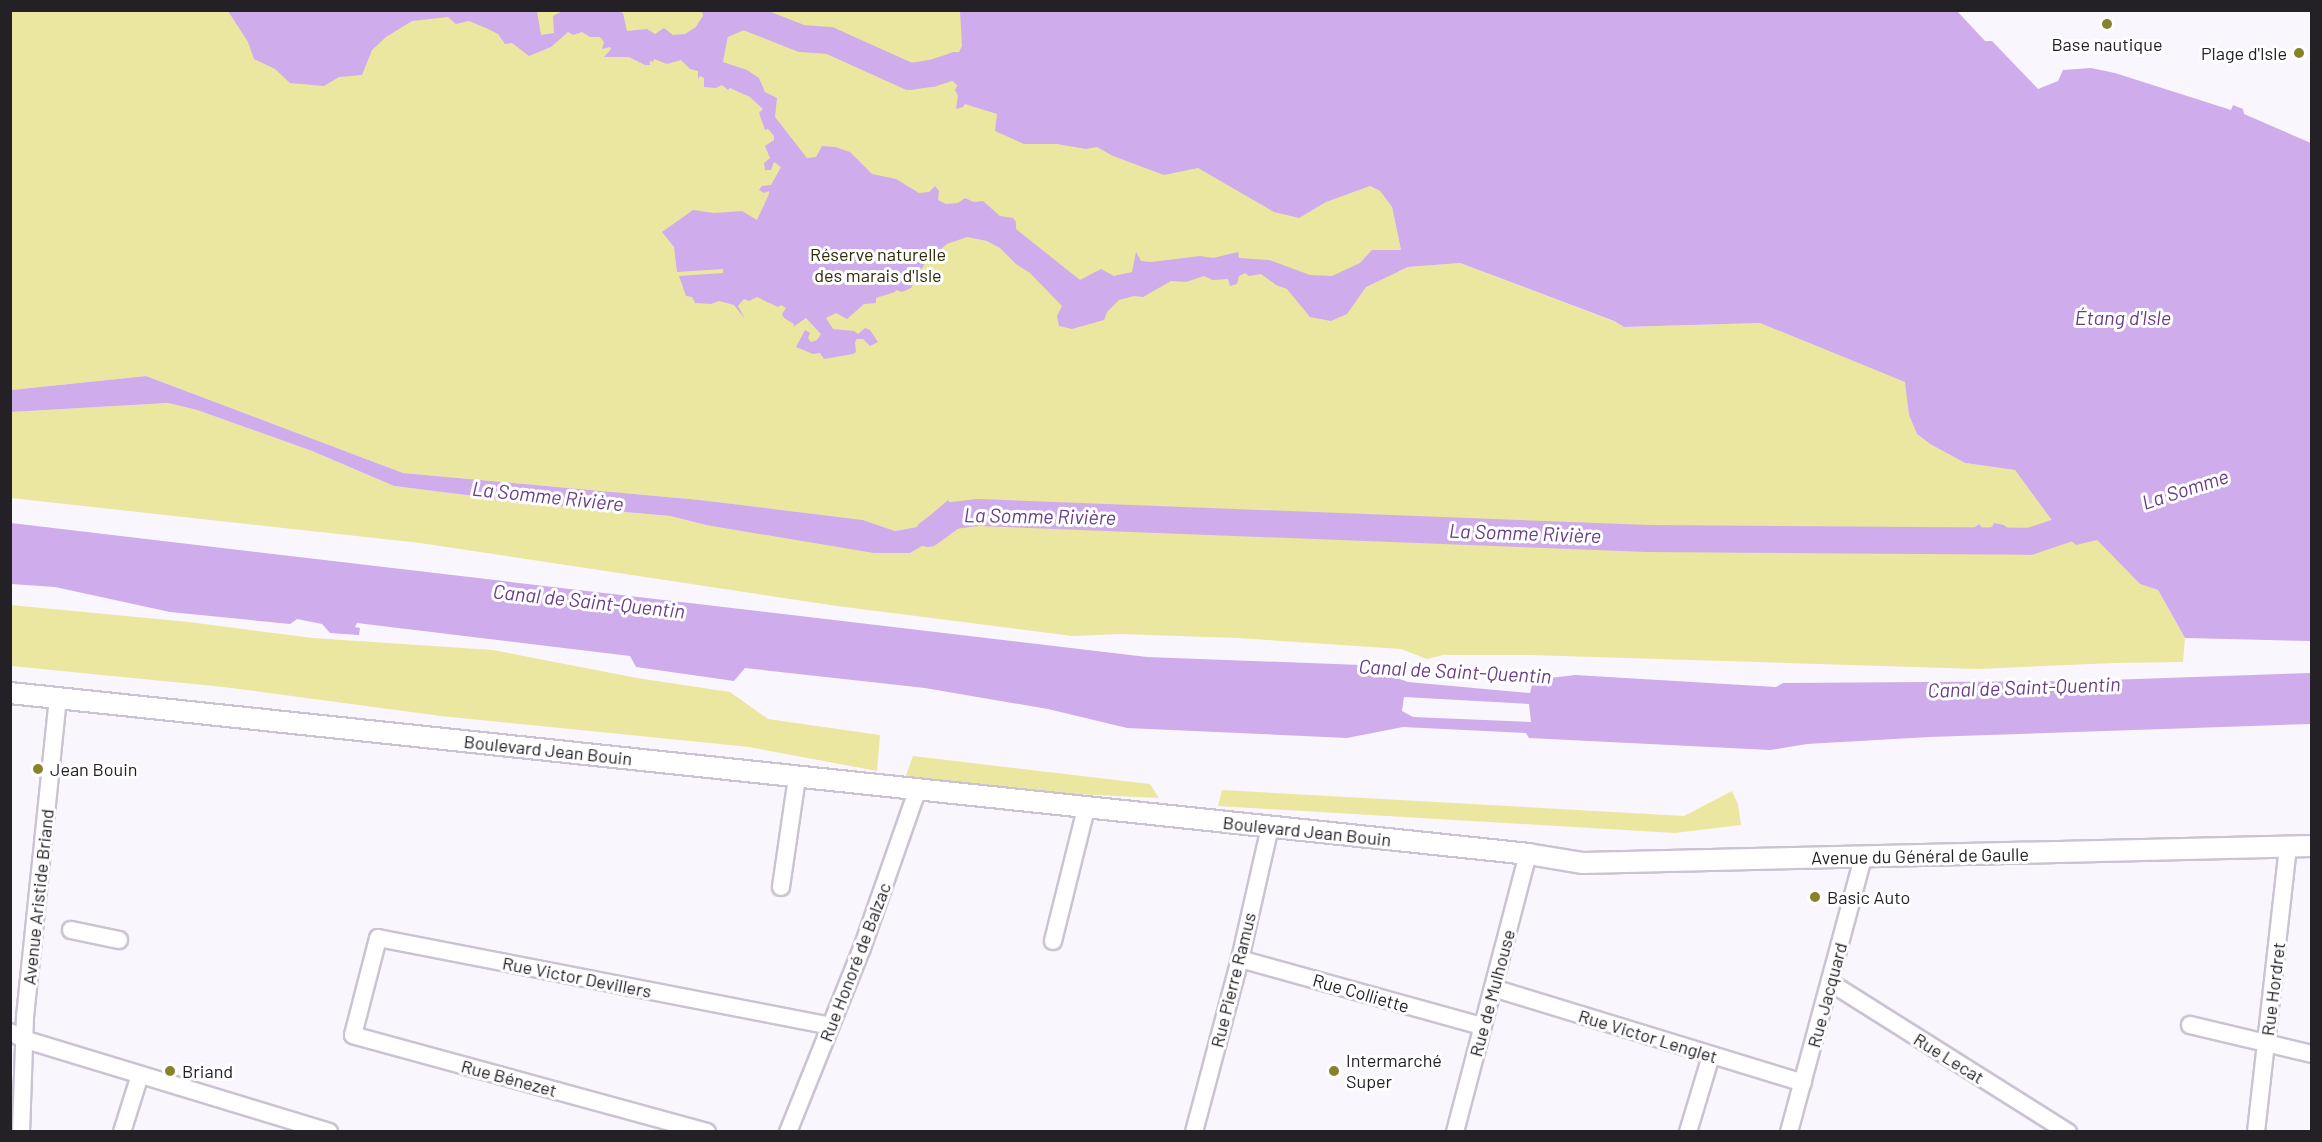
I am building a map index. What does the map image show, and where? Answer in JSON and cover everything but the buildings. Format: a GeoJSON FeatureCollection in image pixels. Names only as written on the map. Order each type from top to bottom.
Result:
{"type":"FeatureCollection","features":[{"type":"Feature","properties":{"kind":"street","name":"Boulevard Jean Bouin"},"geometry":{"type":"LineString","coordinates":[[10,693],[1086,809],[1528,854]]}},
{"type":"Feature","properties":{"kind":"street","name":"Avenue Aristide Briand"},"geometry":{"type":"LineString","coordinates":[[21,1131],[17,1035],[58,698]]}},
{"type":"Feature","properties":{"kind":"street"},"geometry":{"type":"LineString","coordinates":[[782,887],[797,777]]}},
{"type":"Feature","properties":{"kind":"street","name":"Rue Honoré de Balzac"},"geometry":{"type":"LineString","coordinates":[[788,1131],[862,948],[917,791]]}},
{"type":"Feature","properties":{"kind":"street"},"geometry":{"type":"LineString","coordinates":[[1053,941],[1086,809]]}},
{"type":"Feature","properties":{"kind":"street","name":"Rue Pierre Ramus"},"geometry":{"type":"LineString","coordinates":[[1194,1131],[1240,959],[1270,827]]}},
{"type":"Feature","properties":{"kind":"street","name":"Avenue du Général de Gaulle"},"geometry":{"type":"LineString","coordinates":[[1528,854],[1583,863],[2312,846]]}},
{"type":"Feature","properties":{"kind":"street","name":"Rue Hordret"},"geometry":{"type":"LineString","coordinates":[[2256,1131],[2288,847]]}},
{"type":"Feature","properties":{"kind":"street","name":"Rue de Mulhouse"},"geometry":{"type":"LineString","coordinates":[[1455,1131],[1528,854]]}},
{"type":"Feature","properties":{"kind":"street","name":"Rue Jacquard"},"geometry":{"type":"LineString","coordinates":[[1789,1131],[1831,984],[1863,858]]}},
{"type":"Feature","properties":{"kind":"street"},"geometry":{"type":"LineString","coordinates":[[71,930],[118,940]]}},
{"type":"Feature","properties":{"kind":"street","name":"Rue Victor Devillers"},"geometry":{"type":"LineString","coordinates":[[365,993],[378,938],[831,1026]]}},
{"type":"Feature","properties":{"kind":"street","name":"Rue Colliette"},"geometry":{"type":"LineString","coordinates":[[1240,959],[1482,1026]]}},
{"type":"Feature","properties":{"kind":"street","name":"Rue Lecat"},"geometry":{"type":"LineString","coordinates":[[1831,984],[2068,1131]]}},
{"type":"Feature","properties":{"kind":"street","name":"Rue Victor Lenglet"},"geometry":{"type":"LineString","coordinates":[[1493,988],[1803,1083]]}},
{"type":"Feature","properties":{"kind":"street","name":"Rue Bénezet"},"geometry":{"type":"LineString","coordinates":[[365,993],[353,1035],[707,1131]]}},
{"type":"Feature","properties":{"kind":"street"},"geometry":{"type":"LineString","coordinates":[[2190,1025],[2312,1054]]}},
{"type":"Feature","properties":{"kind":"street"},"geometry":{"type":"LineString","coordinates":[[17,1035],[140,1075],[329,1131]]}},
{"type":"Feature","properties":{"kind":"street"},"geometry":{"type":"LineString","coordinates":[[1688,1131],[1711,1056]]}},
{"type":"Feature","properties":{"kind":"street"},"geometry":{"type":"LineString","coordinates":[[122,1131],[140,1075]]}},
{"type":"Feature","properties":{"kind":"green space","name":"Réserve naturelle des marais d'Isle"},"geometry":{"type":"Polygon","coordinates":[[[11,11],[1273,11],[1370,186],[1380,191],[1392,207],[1401,250],[1390,251],[1398,272],[1408,267],[1460,263],[1624,327],[1760,323],[1906,382],[1909,415],[1917,434],[1930,444],[1965,463],[2015,470],[2059,530],[2097,540],[2140,584],[2158,590],[2185,638],[2183,662],[1978,669],[1530,655],[1443,655],[1427,659],[1401,649],[1238,638],[1120,634],[1072,636],[837,606],[420,543],[11,498],[11,412],[168,403],[197,410],[312,451],[394,486],[545,505],[670,516],[706,525],[910,553],[927,518],[917,527],[895,531],[863,520],[700,500],[403,473],[146,376],[11,390],[11,11]],[[1994,523],[1992,528],[1984,530],[1979,525],[1982,541],[2008,549],[2029,544],[2025,538],[2020,539],[1994,523]]]}},
{"type":"Feature","properties":{"kind":"green space"},"geometry":{"type":"Polygon","coordinates":[[[11,605],[189,622],[313,638],[493,650],[637,678],[730,692],[768,719],[880,735],[877,771],[749,747],[441,716],[224,687],[11,666],[11,605]]]}},
{"type":"Feature","properties":{"kind":"green space"},"geometry":{"type":"Polygon","coordinates":[[[913,756],[1150,784],[1159,798],[1052,793],[904,781],[913,756]]]}},
{"type":"Feature","properties":{"kind":"green space"},"geometry":{"type":"Polygon","coordinates":[[[1222,790],[1684,816],[1732,791],[1738,804],[1741,825],[1675,833],[1218,806],[1222,790]]]}},
{"type":"Feature","properties":{"kind":"water","name":"Étang d'Isle"},"geometry":{"type":"Polygon","coordinates":[[[228,11],[537,11],[541,35],[554,33],[553,16],[562,11],[617,11],[623,13],[627,31],[647,29],[655,34],[664,28],[673,35],[685,34],[696,27],[703,16],[702,11],[741,11],[743,19],[726,25],[728,35],[723,62],[747,70],[759,78],[765,92],[777,98],[775,117],[807,158],[816,157],[822,146],[835,147],[850,152],[872,174],[896,179],[919,193],[929,192],[935,186],[939,191],[938,200],[946,204],[958,203],[965,198],[974,202],[983,201],[1000,216],[1013,218],[1016,222],[1016,229],[1080,280],[1101,269],[1114,276],[1132,272],[1136,252],[1141,261],[1151,262],[1200,256],[1213,258],[1238,252],[1239,258],[1269,260],[1310,275],[1332,276],[1360,263],[1372,250],[1401,250],[1392,207],[1380,191],[1370,186],[1326,202],[1299,218],[1274,212],[1198,168],[1164,175],[1113,156],[1097,147],[1086,149],[1057,144],[1024,144],[995,131],[997,114],[965,104],[956,109],[958,96],[955,90],[958,84],[955,72],[943,67],[946,61],[956,58],[962,46],[960,11],[1957,11],[1985,41],[1992,41],[2038,89],[2058,81],[2063,70],[2091,68],[2115,73],[2231,110],[2233,105],[2243,109],[2244,114],[2311,143],[2311,641],[2185,638],[2158,590],[2140,584],[2097,540],[2076,545],[2059,530],[2015,470],[1965,463],[1930,444],[1917,434],[1909,415],[1905,382],[1760,323],[1624,327],[1614,321],[1460,263],[1408,267],[1366,287],[1347,314],[1331,321],[1310,317],[1287,289],[1276,285],[1261,274],[1249,276],[1245,273],[1239,276],[1237,284],[1230,286],[1228,279],[1213,280],[1204,276],[1186,282],[1171,281],[1143,297],[1134,296],[1119,300],[1107,312],[1104,320],[1072,329],[1059,326],[1057,316],[1062,306],[1030,273],[1016,264],[1000,248],[987,241],[967,237],[947,244],[926,261],[911,288],[902,292],[896,290],[876,298],[876,303],[864,304],[847,319],[836,313],[826,318],[833,329],[854,331],[858,334],[865,328],[870,330],[878,342],[870,346],[863,339],[857,339],[856,352],[853,354],[824,359],[820,353],[813,354],[796,347],[805,330],[810,333],[808,338],[811,342],[817,340],[821,334],[806,318],[793,327],[794,324],[784,318],[782,314],[786,308],[781,305],[778,307],[757,297],[749,301],[744,299],[738,306],[745,319],[734,305],[719,301],[711,304],[695,303],[692,297],[686,296],[679,276],[723,273],[723,269],[677,272],[674,247],[662,232],[693,210],[714,213],[742,211],[757,220],[769,194],[769,191],[764,193],[759,190],[762,186],[771,185],[781,167],[774,162],[771,170],[765,170],[764,163],[770,158],[765,146],[774,140],[774,136],[768,129],[765,130],[759,113],[763,109],[750,97],[730,88],[728,90],[722,85],[716,88],[704,87],[704,78],[700,76],[698,79],[698,71],[690,69],[681,60],[667,64],[654,59],[653,62],[650,61],[650,65],[645,65],[629,57],[604,57],[611,49],[610,47],[602,49],[604,42],[600,37],[590,37],[582,32],[573,35],[568,32],[551,47],[529,56],[512,43],[505,44],[498,34],[486,28],[469,21],[456,24],[448,17],[412,21],[386,37],[372,50],[362,75],[339,77],[324,86],[290,83],[275,69],[254,59],[248,42],[228,11]]]}},
{"type":"Feature","properties":{"kind":"water"},"geometry":{"type":"Polygon","coordinates":[[[146,376],[403,473],[700,500],[863,520],[895,531],[917,527],[948,500],[962,522],[910,553],[874,553],[706,525],[670,516],[545,505],[394,486],[312,451],[197,410],[168,403],[11,412],[11,390],[146,376]]]}},
{"type":"Feature","properties":{"kind":"water","name":"Canal de Saint-Quentin"},"geometry":{"type":"Polygon","coordinates":[[[11,523],[1147,657],[1361,665],[1408,682],[1530,693],[1533,680],[1575,675],[1776,687],[1783,683],[2080,681],[2311,673],[2311,724],[1929,737],[1807,744],[1770,750],[1529,738],[1526,733],[1403,727],[1347,738],[1127,728],[1048,709],[925,688],[745,668],[734,681],[636,667],[630,656],[357,623],[355,627],[360,628],[359,635],[330,633],[322,624],[297,619],[290,624],[170,612],[55,587],[11,584],[11,523]],[[1404,697],[1402,711],[1413,717],[1531,722],[1529,704],[1404,697]]]}},
{"type":"Feature","properties":{"kind":"water"},"geometry":{"type":"Polygon","coordinates":[[[1994,523],[2004,525],[2020,539],[2025,538],[2029,544],[2020,545],[2012,551],[1996,544],[1992,549],[1988,541],[1979,537],[1966,541],[1962,538],[1979,524],[1984,530],[1992,527],[1994,523]]]}},
{"type":"Feature","properties":{"kind":"waterway"},"geometry":{"type":"LineString","coordinates":[[709,30],[742,15],[801,38],[829,40],[909,76],[931,73],[955,65],[974,82]]}},
{"type":"Feature","properties":{"kind":"waterway","name":"La Somme Rivière"},"geometry":{"type":"LineString","coordinates":[[928,533],[953,515],[978,512],[1647,538],[2029,541],[2094,519]]}},
{"type":"Feature","properties":{"kind":"place","name":"Base nautique"},"geometry":{"type":"Point","coordinates":[2107,24]}},
{"type":"Feature","properties":{"kind":"place","name":"Plage d'Isle"},"geometry":{"type":"Point","coordinates":[2299,53]}},
{"type":"Feature","properties":{"kind":"place","name":"Jean Bouin"},"geometry":{"type":"Point","coordinates":[38,769]}},
{"type":"Feature","properties":{"kind":"place","name":"Basic Auto"},"geometry":{"type":"Point","coordinates":[1815,897]}},
{"type":"Feature","properties":{"kind":"place","name":"Briand"},"geometry":{"type":"Point","coordinates":[170,1071]}},
{"type":"Feature","properties":{"kind":"place","name":"Intermarché Super"},"geometry":{"type":"Point","coordinates":[1334,1071]}},
{"type":"Feature","properties":{"kind":"water label","name":"La Somme"},"geometry":{"type":"Point","coordinates":[2185,489]}}]}
